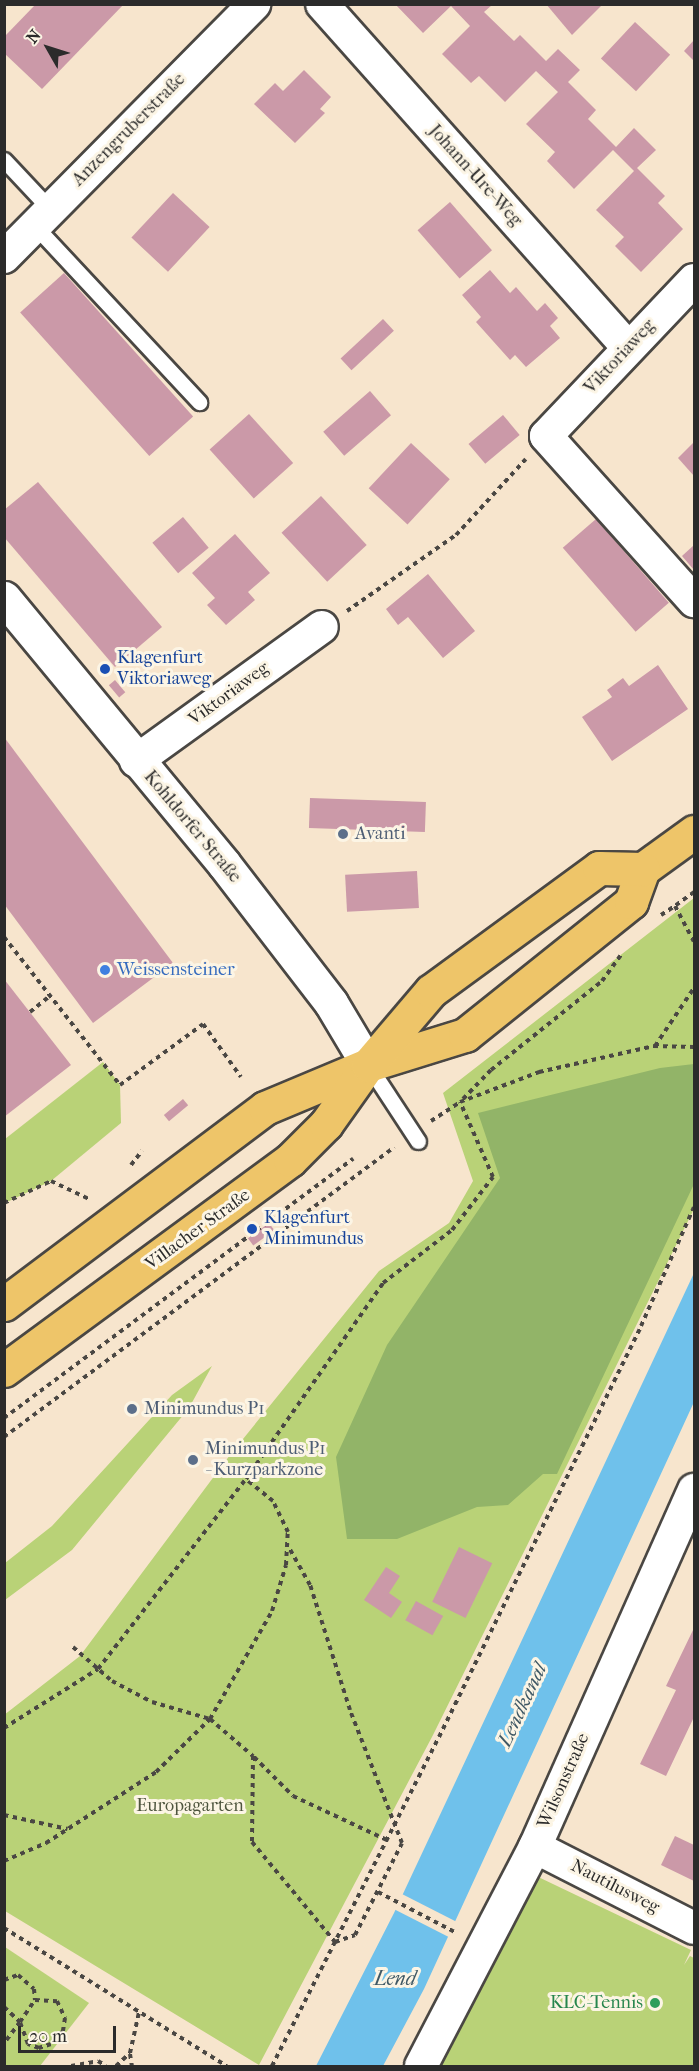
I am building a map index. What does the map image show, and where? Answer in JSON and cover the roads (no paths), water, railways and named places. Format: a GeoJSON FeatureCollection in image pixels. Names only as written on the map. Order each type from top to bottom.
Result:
{"type":"FeatureCollection","features":[{"type":"Feature","properties":{"kind":"main road"},"geometry":{"type":"LineString","coordinates":[[643,869],[694,832]]}},
{"type":"Feature","properties":{"kind":"main road","name":"Villacher Straße"},"geometry":{"type":"LineString","coordinates":[[4,1304],[265,1108],[368,1065],[465,1035],[631,902],[643,869],[599,868],[431,991],[368,1065],[326,1124],[290,1160],[4,1370]]}},
{"type":"Feature","properties":{"kind":"street","name":"Anzengruberstraße"},"geometry":{"type":"LineString","coordinates":[[4,257],[254,4]]}},
{"type":"Feature","properties":{"kind":"street","name":"Johann-Ure-Weg"},"geometry":{"type":"LineString","coordinates":[[322,4],[628,347]]}},
{"type":"Feature","properties":{"kind":"street","name":"Viktoriaweg"},"geometry":{"type":"LineString","coordinates":[[694,280],[546,436],[694,601]]}},
{"type":"Feature","properties":{"kind":"street","name":"Kohldorfer Straße"},"geometry":{"type":"LineString","coordinates":[[4,598],[136,761],[224,864],[331,1003],[368,1065]]}},
{"type":"Feature","properties":{"kind":"street","name":"Viktoriaweg"},"geometry":{"type":"LineString","coordinates":[[136,761],[322,627]]}},
{"type":"Feature","properties":{"kind":"street","name":"Wilsonstraße"},"geometry":{"type":"LineString","coordinates":[[421,2067],[535,1847],[694,1490]]}},
{"type":"Feature","properties":{"kind":"street","name":"Nautilusweg"},"geometry":{"type":"LineString","coordinates":[[535,1847],[694,1928]]}},
{"type":"Feature","properties":{"kind":"lane"},"geometry":{"type":"LineString","coordinates":[[4,160],[43,218],[199,402]]}},
{"type":"Feature","properties":{"kind":"lane"},"geometry":{"type":"LineString","coordinates":[[368,1065],[415,1138]]}},
{"type":"Feature","properties":{"kind":"water","name":"Lend"},"geometry":{"type":"Polygon","coordinates":[[[694,1273],[694,1402],[424,1989],[383,2066],[316,2066],[394,1913],[694,1273]]]}},
{"type":"Feature","properties":{"kind":"place","name":"Klagenfurt Viktoriaweg"},"geometry":{"type":"Point","coordinates":[105,669]}},
{"type":"Feature","properties":{"kind":"place","name":"Avanti"},"geometry":{"type":"Point","coordinates":[343,834]}},
{"type":"Feature","properties":{"kind":"place","name":"Weissensteiner"},"geometry":{"type":"Point","coordinates":[105,970]}},
{"type":"Feature","properties":{"kind":"place","name":"Klagenfurt Minimundus"},"geometry":{"type":"Point","coordinates":[252,1229]}},
{"type":"Feature","properties":{"kind":"place","name":"Minimundus P1"},"geometry":{"type":"Point","coordinates":[132,1409]}},
{"type":"Feature","properties":{"kind":"place","name":"Minimundus P1 - Kurzparkzone"},"geometry":{"type":"Point","coordinates":[193,1460]}},
{"type":"Feature","properties":{"kind":"place","name":"KLC-Tennis"},"geometry":{"type":"Point","coordinates":[655,2003]}},
{"type":"Feature","properties":{"kind":"water label","name":"Lendkanal"},"geometry":{"type":"Point","coordinates":[522,1705]}},
{"type":"Feature","properties":{"kind":"park label","name":"Europagarten"},"geometry":{"type":"Point","coordinates":[190,1806]}}]}
